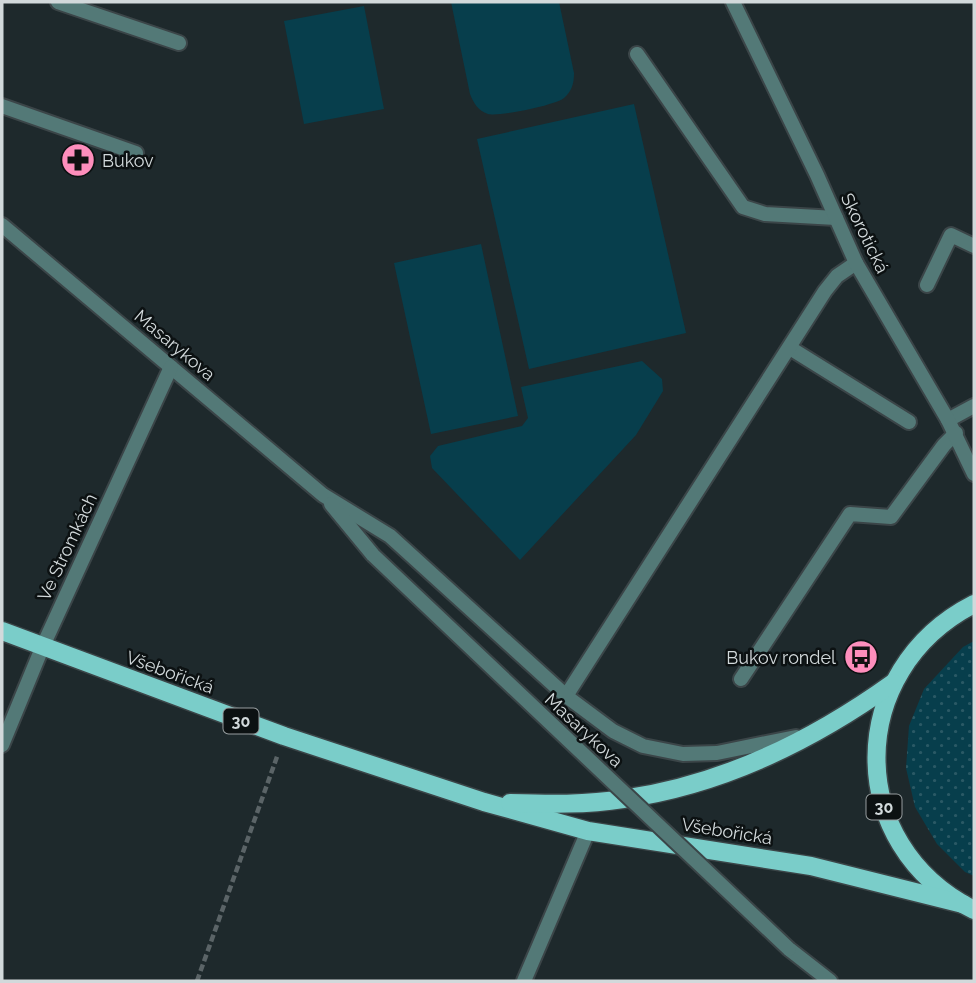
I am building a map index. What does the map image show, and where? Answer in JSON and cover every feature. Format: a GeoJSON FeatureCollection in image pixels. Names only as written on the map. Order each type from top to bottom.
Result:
{"type":"FeatureCollection","features":[{"type":"Feature","properties":{"kind":"main road","name":"30"},"geometry":{"type":"LineString","coordinates":[[968,907],[926,877],[908,855],[889,821],[880,795],[876,759],[882,713],[904,664],[922,641],[939,626],[974,604]]}},
{"type":"Feature","properties":{"kind":"main road","name":"Všebořická"},"geometry":{"type":"LineString","coordinates":[[2,631],[284,736],[484,802],[588,831],[811,866],[968,907]]}},
{"type":"Feature","properties":{"kind":"main road","name":"Všebořická"},"geometry":{"type":"LineString","coordinates":[[484,802],[622,800],[724,775],[818,733],[893,684]]}},
{"type":"Feature","properties":{"kind":"street"},"geometry":{"type":"LineString","coordinates":[[58,2],[178,43]]}},
{"type":"Feature","properties":{"kind":"street","name":"Skorotická"},"geometry":{"type":"LineString","coordinates":[[733,2],[856,263],[956,433],[974,474]]}},
{"type":"Feature","properties":{"kind":"street"},"geometry":{"type":"LineString","coordinates":[[637,54],[743,207],[765,214],[836,218]]}},
{"type":"Feature","properties":{"kind":"street"},"geometry":{"type":"LineString","coordinates":[[2,106],[136,153]]}},
{"type":"Feature","properties":{"kind":"street","name":"Masarykova"},"geometry":{"type":"LineString","coordinates":[[2,225],[323,495],[390,536],[566,696],[612,731],[643,747],[683,754],[717,753],[818,733]]}},
{"type":"Feature","properties":{"kind":"street"},"geometry":{"type":"LineString","coordinates":[[927,285],[951,235],[974,246]]}},
{"type":"Feature","properties":{"kind":"street"},"geometry":{"type":"LineString","coordinates":[[566,696],[825,291],[837,276],[856,263]]}},
{"type":"Feature","properties":{"kind":"street"},"geometry":{"type":"LineString","coordinates":[[790,348],[909,422]]}},
{"type":"Feature","properties":{"kind":"street","name":"Ve Stromkách"},"geometry":{"type":"LineString","coordinates":[[2,745],[42,648],[171,367]]}},
{"type":"Feature","properties":{"kind":"street"},"geometry":{"type":"LineString","coordinates":[[948,420],[974,406]]}},
{"type":"Feature","properties":{"kind":"street"},"geometry":{"type":"LineString","coordinates":[[741,679],[850,514],[891,517],[944,445],[956,433]]}},
{"type":"Feature","properties":{"kind":"street","name":"Masarykova"},"geometry":{"type":"LineString","coordinates":[[323,495],[373,555],[574,748],[789,949],[830,981]]}},
{"type":"Feature","properties":{"kind":"street"},"geometry":{"type":"LineString","coordinates":[[524,981],[588,831]]}},
{"type":"Feature","properties":{"kind":"path"},"geometry":{"type":"LineString","coordinates":[[197,981],[284,736]]}},
{"type":"Feature","properties":{"kind":"shaded area"},"geometry":{"type":"Polygon","coordinates":[[[451,2],[559,2],[574,73],[569,93],[559,101],[527,110],[503,114],[481,111],[470,94],[451,2]]]}},
{"type":"Feature","properties":{"kind":"shaded area"},"geometry":{"type":"Polygon","coordinates":[[[364,6],[384,109],[304,124],[284,21],[364,6]]]}},
{"type":"Feature","properties":{"kind":"shaded area"},"geometry":{"type":"Polygon","coordinates":[[[634,104],[686,333],[529,369],[477,139],[634,104]]]}},
{"type":"Feature","properties":{"kind":"shaded area"},"geometry":{"type":"Polygon","coordinates":[[[481,244],[518,416],[431,434],[394,263],[481,244]]]}},
{"type":"Feature","properties":{"kind":"shaded area"},"geometry":{"type":"Polygon","coordinates":[[[642,361],[662,379],[663,391],[636,435],[520,560],[432,468],[430,456],[438,446],[522,426],[528,418],[521,387],[642,361]]]}},
{"type":"Feature","properties":{"kind":"shaded area"},"geometry":{"type":"Polygon","coordinates":[[[974,641],[974,876],[965,872],[937,844],[915,807],[906,768],[909,726],[924,689],[963,647],[974,641]]]}},
{"type":"Feature","properties":{"kind":"place","name":"Bukov"},"geometry":{"type":"Point","coordinates":[78,160]}},
{"type":"Feature","properties":{"kind":"place","name":"Bukov rondel"},"geometry":{"type":"Point","coordinates":[861,657]}}]}
